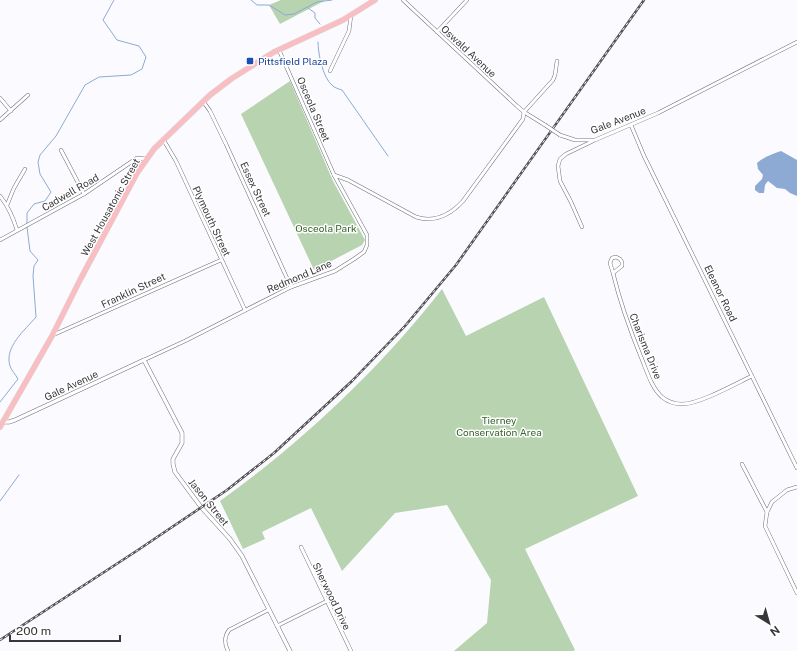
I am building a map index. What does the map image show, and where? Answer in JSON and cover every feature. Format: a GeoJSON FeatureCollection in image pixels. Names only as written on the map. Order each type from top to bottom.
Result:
{"type":"FeatureCollection","features":[{"type":"Feature","properties":{"kind":"highway","name":"West Housatonic Street"},"geometry":{"type":"LineString","coordinates":[[0,427],[52,336],[127,192],[147,159],[163,140],[203,101],[231,78],[279,50],[351,16],[375,0]]}},
{"type":"Feature","properties":{"kind":"street","name":"Oswald Avenue"},"geometry":{"type":"LineString","coordinates":[[403,0],[524,112]]}},
{"type":"Feature","properties":{"kind":"street"},"geometry":{"type":"LineString","coordinates":[[436,32],[467,0]]}},
{"type":"Feature","properties":{"kind":"street"},"geometry":{"type":"LineString","coordinates":[[330,71],[349,31],[351,16]]}},
{"type":"Feature","properties":{"kind":"street","name":"Gale Avenue"},"geometry":{"type":"LineString","coordinates":[[524,112],[560,136],[575,140],[595,140],[686,99],[797,42]]}},
{"type":"Feature","properties":{"kind":"street","name":"Osceola Street"},"geometry":{"type":"LineString","coordinates":[[279,50],[334,175]]}},
{"type":"Feature","properties":{"kind":"street"},"geometry":{"type":"LineString","coordinates":[[334,175],[348,180],[416,217],[426,219],[439,217],[449,213],[458,207],[469,193],[523,120],[524,112],[553,80],[557,61]]}},
{"type":"Feature","properties":{"kind":"street"},"geometry":{"type":"LineString","coordinates":[[0,120],[28,95]]}},
{"type":"Feature","properties":{"kind":"street"},"geometry":{"type":"LineString","coordinates":[[0,98],[11,111]]}},
{"type":"Feature","properties":{"kind":"street","name":"Essex Street"},"geometry":{"type":"LineString","coordinates":[[203,101],[224,138],[291,286]]}},
{"type":"Feature","properties":{"kind":"street","name":"Eleanor Road"},"geometry":{"type":"LineString","coordinates":[[631,125],[644,156],[797,468]]}},
{"type":"Feature","properties":{"kind":"street","name":"Plymouth Street"},"geometry":{"type":"LineString","coordinates":[[163,140],[176,161],[245,310]]}},
{"type":"Feature","properties":{"kind":"street"},"geometry":{"type":"LineString","coordinates":[[582,227],[572,202],[560,181],[558,166],[560,159],[566,154],[595,140]]}},
{"type":"Feature","properties":{"kind":"street"},"geometry":{"type":"LineString","coordinates":[[61,150],[84,194]]}},
{"type":"Feature","properties":{"kind":"street","name":"Cadwell Road"},"geometry":{"type":"LineString","coordinates":[[0,240],[84,194],[137,158],[147,159]]}},
{"type":"Feature","properties":{"kind":"street"},"geometry":{"type":"LineString","coordinates":[[7,205],[14,188],[25,169]]}},
{"type":"Feature","properties":{"kind":"street","name":"Redmond Lane"},"geometry":{"type":"LineString","coordinates":[[144,360],[291,286],[335,271],[358,256],[366,247],[368,241],[366,233],[334,175]]}},
{"type":"Feature","properties":{"kind":"street"},"geometry":{"type":"LineString","coordinates":[[0,196],[12,214],[17,230]]}},
{"type":"Feature","properties":{"kind":"street"},"geometry":{"type":"LineString","coordinates":[[614,258],[618,258],[622,264],[613,273],[611,262],[614,258]]}},
{"type":"Feature","properties":{"kind":"street","name":"Franklin Street"},"geometry":{"type":"LineString","coordinates":[[52,336],[221,260]]}},
{"type":"Feature","properties":{"kind":"street","name":"Charisma Drive"},"geometry":{"type":"LineString","coordinates":[[613,273],[625,315],[648,374],[656,389],[664,399],[676,404],[690,404],[704,399],[752,376]]}},
{"type":"Feature","properties":{"kind":"street","name":"Gale Avenue"},"geometry":{"type":"LineString","coordinates":[[3,422],[16,420],[144,360]]}},
{"type":"Feature","properties":{"kind":"street","name":"Jason Street"},"geometry":{"type":"LineString","coordinates":[[144,360],[182,433],[182,443],[173,459],[175,472],[201,507],[236,547],[290,651]]}},
{"type":"Feature","properties":{"kind":"street"},"geometry":{"type":"LineString","coordinates":[[742,464],[767,512]]}},
{"type":"Feature","properties":{"kind":"street"},"geometry":{"type":"LineString","coordinates":[[797,487],[787,490],[772,502],[767,512],[765,526],[797,593]]}},
{"type":"Feature","properties":{"kind":"street","name":"Sherwood Drive"},"geometry":{"type":"LineString","coordinates":[[301,547],[351,651]]}},
{"type":"Feature","properties":{"kind":"street"},"geometry":{"type":"LineString","coordinates":[[277,626],[327,601]]}},
{"type":"Feature","properties":{"kind":"street"},"geometry":{"type":"LineString","coordinates":[[228,651],[225,635],[229,630],[268,610]]}},
{"type":"Feature","properties":{"kind":"green space"},"geometry":{"type":"Polygon","coordinates":[[[281,0],[326,0],[280,24],[269,5],[281,0]]]}},
{"type":"Feature","properties":{"kind":"green space","name":"Osceola Park"},"geometry":{"type":"Polygon","coordinates":[[[290,81],[333,181],[365,240],[362,245],[314,270],[241,114],[290,81]]]}},
{"type":"Feature","properties":{"kind":"green space","name":"Tierney Conservation Area"},"geometry":{"type":"Polygon","coordinates":[[[442,289],[466,336],[544,297],[638,496],[525,549],[575,650],[573,651],[454,651],[487,623],[491,580],[447,505],[395,513],[342,571],[311,508],[262,532],[265,539],[243,549],[220,501],[280,455],[338,403],[393,347],[442,289]]]}},
{"type":"Feature","properties":{"kind":"water"},"geometry":{"type":"Polygon","coordinates":[[[781,151],[797,160],[797,196],[785,189],[777,188],[768,181],[765,185],[764,193],[759,193],[755,190],[755,186],[762,179],[763,175],[758,169],[757,163],[768,156],[781,151]]]}},
{"type":"Feature","properties":{"kind":"waterway"},"geometry":{"type":"LineString","coordinates":[[27,224],[27,213],[34,204],[45,201],[51,192],[40,174],[38,162],[40,155],[56,136],[85,85],[99,77],[131,75],[142,69],[146,57],[139,46],[117,40],[103,20],[114,0]]}},
{"type":"Feature","properties":{"kind":"waterway"},"geometry":{"type":"LineString","coordinates":[[251,0],[257,5],[269,5],[285,15],[294,14],[317,2],[332,0]]}},
{"type":"Feature","properties":{"kind":"waterway"},"geometry":{"type":"LineString","coordinates":[[308,8],[315,13],[315,18],[320,24]]}},
{"type":"Feature","properties":{"kind":"waterway"},"geometry":{"type":"LineString","coordinates":[[318,42],[320,59],[329,83],[342,90],[388,156]]}},
{"type":"Feature","properties":{"kind":"waterway"},"geometry":{"type":"LineString","coordinates":[[0,402],[18,379],[10,366],[10,352],[21,333],[36,317],[33,276],[34,266],[38,260],[30,251],[27,227]]}},
{"type":"Feature","properties":{"kind":"waterway"},"geometry":{"type":"LineString","coordinates":[[0,501],[19,475]]}},
{"type":"Feature","properties":{"kind":"railway"},"geometry":{"type":"LineString","coordinates":[[0,640],[227,490],[274,453],[352,381],[405,326],[456,265],[644,0]]}},
{"type":"Feature","properties":{"kind":"place","name":"Pittsfield Plaza"},"geometry":{"type":"Point","coordinates":[250,61]}}]}
